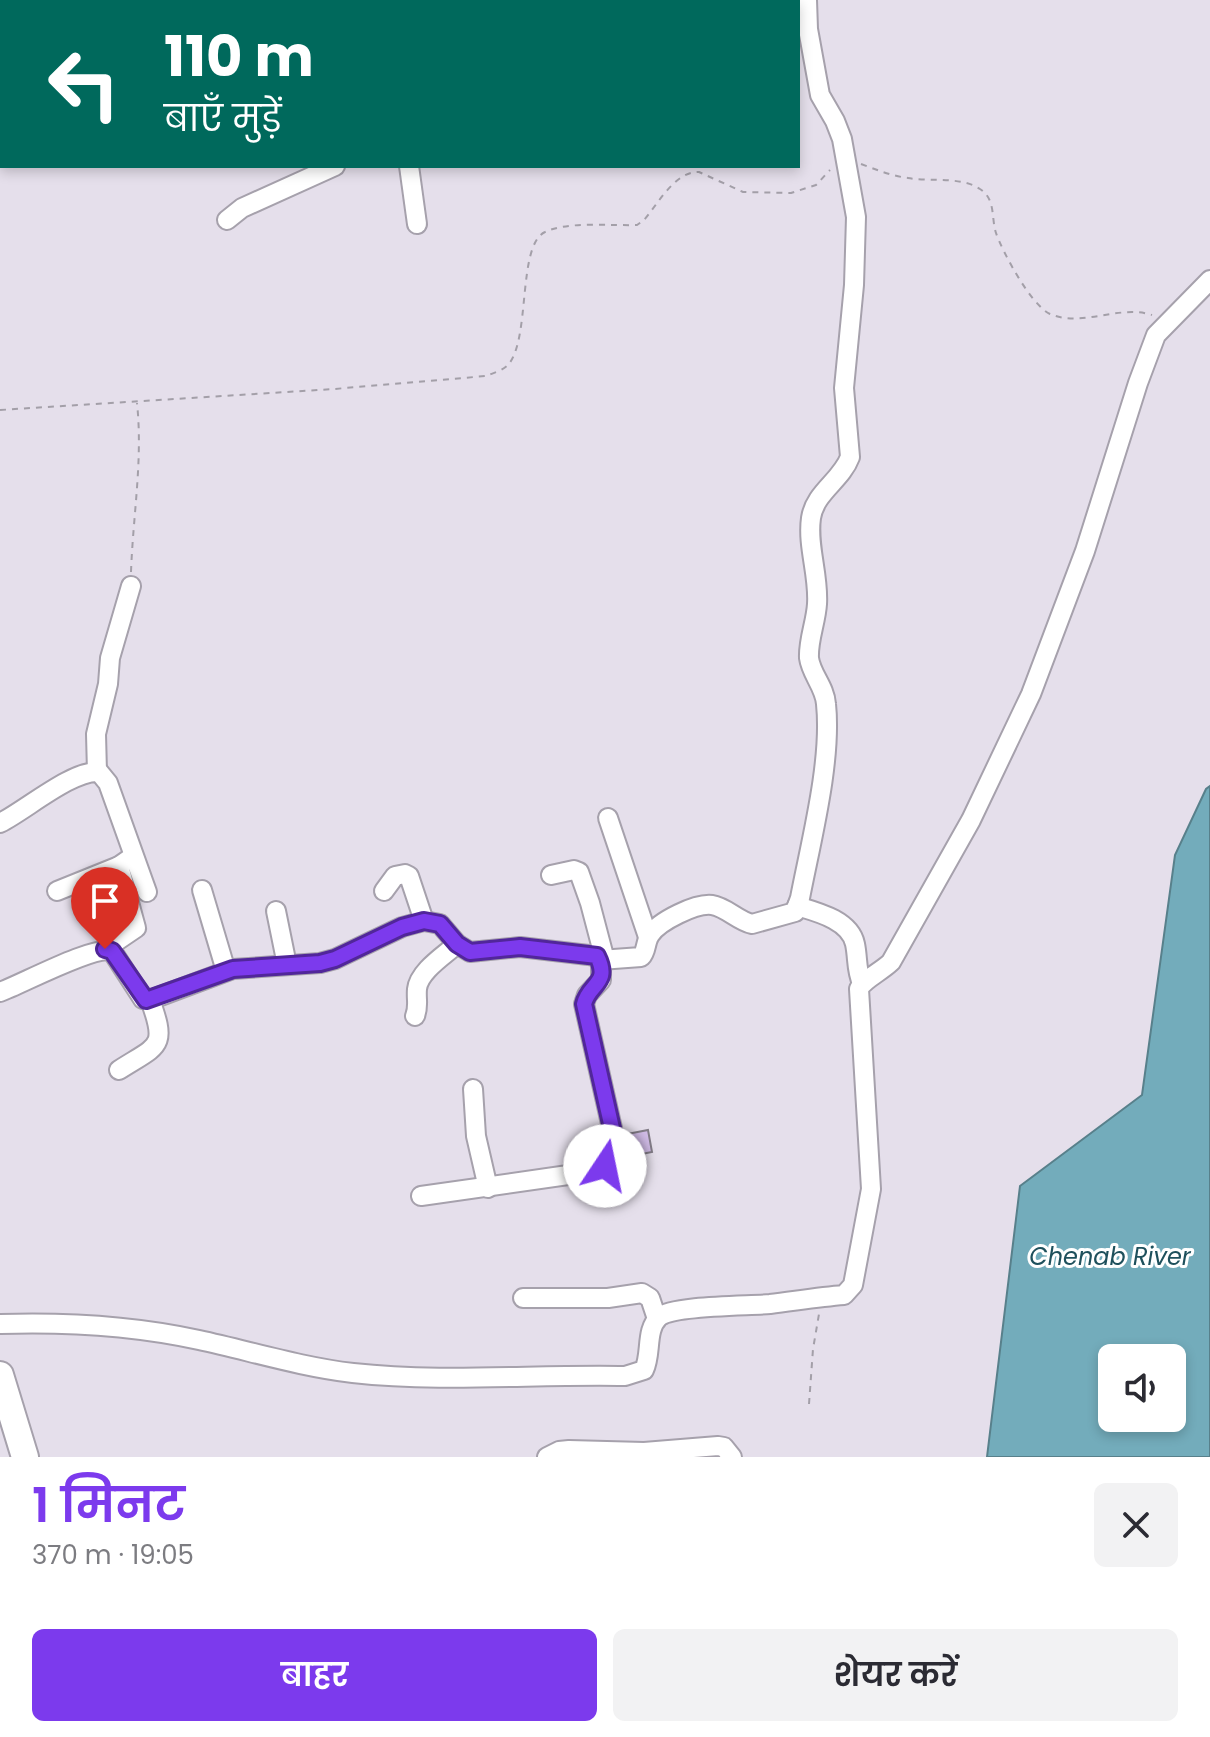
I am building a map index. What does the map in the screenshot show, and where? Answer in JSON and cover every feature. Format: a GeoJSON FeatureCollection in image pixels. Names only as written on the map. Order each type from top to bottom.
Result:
{"type":"FeatureCollection","features":[{"type":"Feature","properties":{"kind":"highway"},"geometry":{"type":"LineString","coordinates":[[0,1375],[25,1457]]}},
{"type":"Feature","properties":{"kind":"street"},"geometry":{"type":"LineString","coordinates":[[648,937],[668,921],[698,907],[715,906],[744,923],[752,924],[795,912],[822,782],[827,721],[824,691],[809,658],[817,605],[811,520],[815,505],[825,489],[847,467],[850,457],[844,388],[854,285],[856,217],[835,121],[820,95],[808,29],[807,0]]}},
{"type":"Feature","properties":{"kind":"street"},"geometry":{"type":"LineString","coordinates":[[227,220],[242,208],[331,168]]}},
{"type":"Feature","properties":{"kind":"street"},"geometry":{"type":"LineString","coordinates":[[409,168],[417,224]]}},
{"type":"Feature","properties":{"kind":"street"},"geometry":{"type":"LineString","coordinates":[[0,1324],[128,1329],[196,1339],[319,1368],[357,1373],[625,1376],[640,1372],[648,1361],[651,1336],[657,1319],[664,1314],[844,1295],[853,1285],[871,1189],[859,989],[862,983],[878,975],[891,962],[971,820],[1031,694],[1085,551],[1156,335],[1210,280]]}},
{"type":"Feature","properties":{"kind":"street"},"geometry":{"type":"LineString","coordinates":[[97,772],[96,734],[108,684],[110,658],[131,586]]}},
{"type":"Feature","properties":{"kind":"street"},"geometry":{"type":"LineString","coordinates":[[0,823],[74,778],[91,771],[104,775],[127,860],[136,928],[105,949],[0,992]]}},
{"type":"Feature","properties":{"kind":"street"},"geometry":{"type":"LineString","coordinates":[[105,949],[112,951],[143,999],[150,1000],[226,971],[335,959],[402,927],[424,921],[440,924],[457,944],[470,952],[520,947],[593,954],[602,960],[641,957],[648,937],[608,818]]}},
{"type":"Feature","properties":{"kind":"street"},"geometry":{"type":"LineString","coordinates":[[57,891],[127,860]]}},
{"type":"Feature","properties":{"kind":"street"},"geometry":{"type":"LineString","coordinates":[[127,860],[147,892]]}},
{"type":"Feature","properties":{"kind":"street"},"geometry":{"type":"LineString","coordinates":[[421,1196],[582,1173],[605,1166],[616,1155],[584,1004],[587,995],[601,980],[602,960],[590,903],[579,872],[574,870],[551,875]]}},
{"type":"Feature","properties":{"kind":"street"},"geometry":{"type":"LineString","coordinates":[[384,891],[395,876],[409,876],[424,921]]}},
{"type":"Feature","properties":{"kind":"street"},"geometry":{"type":"LineString","coordinates":[[202,890],[226,971]]}},
{"type":"Feature","properties":{"kind":"street"},"geometry":{"type":"LineString","coordinates":[[797,906],[835,920],[850,933],[855,943],[862,983]]}},
{"type":"Feature","properties":{"kind":"street"},"geometry":{"type":"LineString","coordinates":[[276,911],[287,965]]}},
{"type":"Feature","properties":{"kind":"street"},"geometry":{"type":"LineString","coordinates":[[415,1016],[419,1006],[417,987],[421,979],[457,944]]}},
{"type":"Feature","properties":{"kind":"street"},"geometry":{"type":"LineString","coordinates":[[119,1070],[160,1041],[160,1029],[150,1000]]}},
{"type":"Feature","properties":{"kind":"street"},"geometry":{"type":"LineString","coordinates":[[473,1089],[476,1136],[488,1188]]}},
{"type":"Feature","properties":{"kind":"street"},"geometry":{"type":"LineString","coordinates":[[523,1298],[608,1298],[642,1293],[650,1298],[657,1319]]}},
{"type":"Feature","properties":{"kind":"street"},"geometry":{"type":"LineString","coordinates":[[547,1457],[569,1450],[644,1452],[718,1446],[724,1447],[732,1457]]}},
{"type":"Feature","properties":{"kind":"path"},"geometry":{"type":"LineString","coordinates":[[0,410],[486,376],[502,370],[513,356],[521,327],[527,269],[543,232],[575,227],[637,225],[679,178],[691,172],[699,172],[743,192],[791,193],[816,185],[825,173],[846,161],[909,179],[965,183],[980,188],[991,205],[997,235],[1025,287],[1038,305],[1049,313],[1078,318],[1129,311],[1148,313],[1168,321]]}},
{"type":"Feature","properties":{"kind":"path"},"geometry":{"type":"LineString","coordinates":[[131,586],[133,506],[141,443],[137,402]]}},
{"type":"Feature","properties":{"kind":"path"},"geometry":{"type":"LineString","coordinates":[[809,1404],[813,1349],[822,1297]]}},
{"type":"Feature","properties":{"kind":"water","name":"Chenab River"},"geometry":{"type":"Polygon","coordinates":[[[1210,786],[1210,1457],[987,1457],[1020,1186],[1142,1095],[1175,855],[1210,786]]]}},
{"type":"Feature","properties":{"kind":"building"},"geometry":{"type":"Polygon","coordinates":[[[648,1130],[652,1152],[631,1156],[627,1134],[648,1130]]]}},
{"type":"Feature","properties":{"kind":"route"},"geometry":{"type":"LineString","coordinates":[[105,949],[112,951],[146,1000],[233,969],[320,963],[335,959],[402,927],[424,921],[440,924],[457,944],[470,952],[520,947],[593,954],[601,965],[601,980],[587,995],[584,1004],[616,1146],[616,1155],[605,1166]]}}]}
